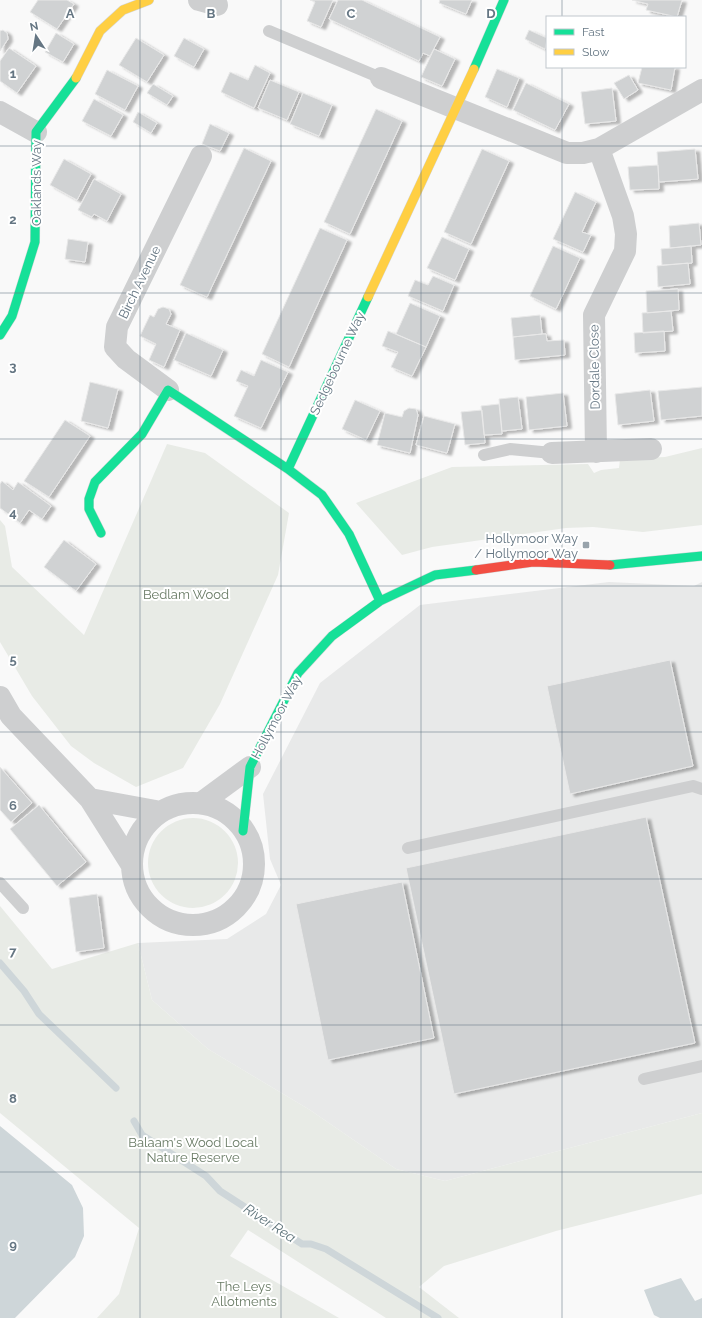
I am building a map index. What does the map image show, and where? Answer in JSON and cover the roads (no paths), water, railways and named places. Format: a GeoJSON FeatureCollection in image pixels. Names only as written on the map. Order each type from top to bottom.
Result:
{"type":"FeatureCollection","features":[{"type":"Feature","properties":{"kind":"street","name":"Oaklands Way"},"geometry":{"type":"LineString","coordinates":[[0,335],[12,316],[36,242],[36,132],[75,78],[100,31],[123,10],[149,0]]}},
{"type":"Feature","properties":{"kind":"street","name":"Sedgebourne Way"},"geometry":{"type":"LineString","coordinates":[[288,469],[456,109],[504,0]]}},
{"type":"Feature","properties":{"kind":"street"},"geometry":{"type":"LineString","coordinates":[[381,78],[567,153],[582,153],[599,149],[702,90]]}},
{"type":"Feature","properties":{"kind":"street"},"geometry":{"type":"LineString","coordinates":[[0,112],[36,132]]}},
{"type":"Feature","properties":{"kind":"street","name":"Dordale Close"},"geometry":{"type":"LineString","coordinates":[[596,452],[594,315],[625,251],[626,234],[623,216],[599,149]]}},
{"type":"Feature","properties":{"kind":"street","name":"Birch Avenue"},"geometry":{"type":"LineString","coordinates":[[201,156],[117,327],[115,347],[126,360],[168,390],[288,469]]}},
{"type":"Feature","properties":{"kind":"street"},"geometry":{"type":"LineString","coordinates":[[101,534],[89,509],[89,498],[94,482],[142,434],[168,390]]}},
{"type":"Feature","properties":{"kind":"street"},"geometry":{"type":"LineString","coordinates":[[552,453],[651,449]]}},
{"type":"Feature","properties":{"kind":"street"},"geometry":{"type":"LineString","coordinates":[[288,469],[322,495],[349,534],[380,601]]}},
{"type":"Feature","properties":{"kind":"street","name":"Hollymoor Way"},"geometry":{"type":"LineString","coordinates":[[243,831],[250,767],[298,673],[332,636],[380,601],[435,576],[518,564],[533,562],[619,565],[702,556]]}},
{"type":"Feature","properties":{"kind":"street"},"geometry":{"type":"LineString","coordinates":[[0,697],[6,719],[90,799],[131,864],[135,885],[144,902],[159,915],[177,923],[196,925],[215,921],[239,912],[252,878],[254,859],[249,839],[238,822],[221,810],[201,803],[180,804],[161,812],[145,825],[135,844],[131,864]]}},
{"type":"Feature","properties":{"kind":"street","name":"Hollymoor Way"},"geometry":{"type":"LineString","coordinates":[[201,803],[250,767]]}},
{"type":"Feature","properties":{"kind":"street"},"geometry":{"type":"LineString","coordinates":[[90,799],[161,812]]}},
{"type":"Feature","properties":{"kind":"street"},"geometry":{"type":"LineString","coordinates":[[253,868],[266,890]]}},
{"type":"Feature","properties":{"kind":"lane"},"geometry":{"type":"LineString","coordinates":[[269,31],[381,78]]}},
{"type":"Feature","properties":{"kind":"lane"},"geometry":{"type":"LineString","coordinates":[[484,455],[510,449],[552,453]]}},
{"type":"Feature","properties":{"kind":"lane"},"geometry":{"type":"LineString","coordinates":[[408,848],[693,786],[702,789]]}},
{"type":"Feature","properties":{"kind":"lane"},"geometry":{"type":"LineString","coordinates":[[0,883],[23,908]]}},
{"type":"Feature","properties":{"kind":"lane"},"geometry":{"type":"LineString","coordinates":[[644,1079],[702,1066]]}},
{"type":"Feature","properties":{"kind":"waterway","name":"River Rea"},"geometry":{"type":"LineString","coordinates":[[0,963],[24,991],[39,1014],[116,1088]]}},
{"type":"Feature","properties":{"kind":"waterway","name":"River Rea"},"geometry":{"type":"LineString","coordinates":[[134,1121],[142,1135],[206,1176],[220,1191],[302,1244],[311,1244],[326,1249],[438,1318]]}},
{"type":"Feature","properties":{"kind":"place","name":"Hollymoor Way / Hollymoor Way"},"geometry":{"type":"Point","coordinates":[586,545]}},
{"type":"Feature","properties":{"kind":"park label","name":"Bedlam Wood"},"geometry":{"type":"Point","coordinates":[186,594]}},
{"type":"Feature","properties":{"kind":"park label","name":"Balaam's Wood Local Nature Reserve"},"geometry":{"type":"Point","coordinates":[193,1150]}},
{"type":"Feature","properties":{"kind":"park label","name":"The Leys Allotments"},"geometry":{"type":"Point","coordinates":[244,1294]}}]}
